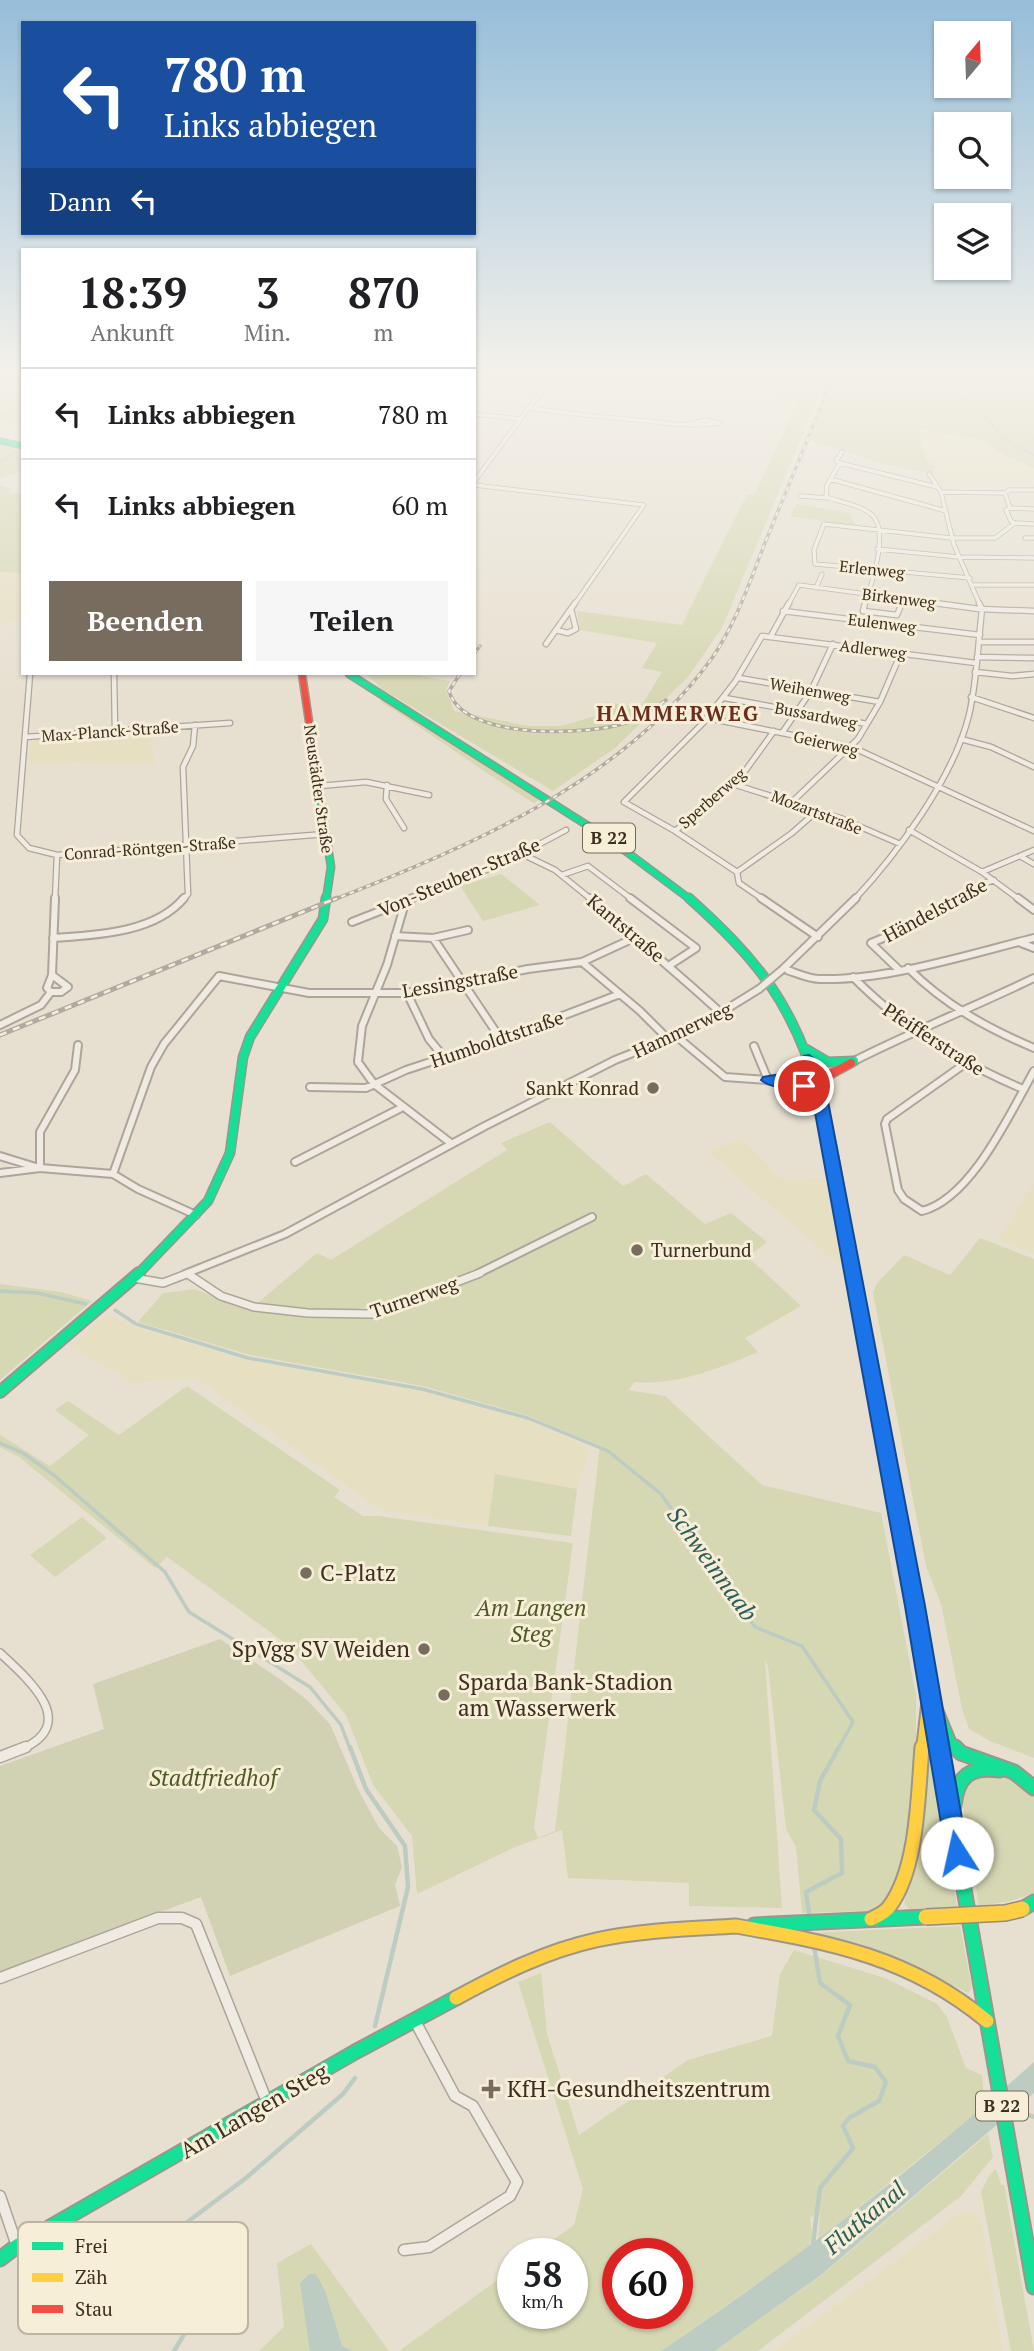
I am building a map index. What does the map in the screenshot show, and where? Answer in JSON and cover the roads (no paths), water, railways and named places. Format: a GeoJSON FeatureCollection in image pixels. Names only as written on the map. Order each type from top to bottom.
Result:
{"type":"FeatureCollection","features":[{"type":"Feature","properties":{"kind":"main road","name":"Neustädter Straße"},"geometry":{"type":"LineString","coordinates":[[0,1392],[134,1278],[196,1215],[208,1201],[230,1153],[243,1058],[250,1037],[313,938],[327,905],[331,867],[302,675]]}},
{"type":"Feature","properties":{"kind":"main road","name":"B 22"},"geometry":{"type":"LineString","coordinates":[[351,675],[631,852],[687,894],[737,942],[764,975],[804,1046],[820,1096],[929,1690],[1034,2287]]}},
{"type":"Feature","properties":{"kind":"main road"},"geometry":{"type":"LineString","coordinates":[[804,1046],[820,1059],[840,1063],[854,1061]]}},
{"type":"Feature","properties":{"kind":"main road"},"geometry":{"type":"LineString","coordinates":[[768,1080],[797,1076],[808,1066],[809,1060]]}},
{"type":"Feature","properties":{"kind":"main road"},"geometry":{"type":"LineString","coordinates":[[768,1080],[804,1086],[820,1096],[829,1076],[854,1061]]}},
{"type":"Feature","properties":{"kind":"main road","name":"B 22"},"geometry":{"type":"LineString","coordinates":[[871,1919],[887,1911],[897,1898],[907,1862],[918,1797],[923,1722],[929,1690]]}},
{"type":"Feature","properties":{"kind":"main road"},"geometry":{"type":"LineString","coordinates":[[929,1690],[951,1744],[961,1753],[1014,1772],[1034,1788]]}},
{"type":"Feature","properties":{"kind":"main road"},"geometry":{"type":"LineString","coordinates":[[953,1829],[955,1786],[962,1775],[985,1767],[1014,1772]]}},
{"type":"Feature","properties":{"kind":"main road"},"geometry":{"type":"LineString","coordinates":[[778,1929],[871,1919],[1005,1913],[1023,1909],[1034,1902]]}},
{"type":"Feature","properties":{"kind":"main road","name":"Am Langen Steg"},"geometry":{"type":"LineString","coordinates":[[59,2222],[414,2020],[496,1976],[548,1954],[615,1936],[736,1926],[778,1929]]}},
{"type":"Feature","properties":{"kind":"main road"},"geometry":{"type":"LineString","coordinates":[[778,1929],[877,1958],[925,1976],[957,1992],[987,2021]]}},
{"type":"Feature","properties":{"kind":"main road","name":"Am Langen Steg"},"geometry":{"type":"LineString","coordinates":[[0,2259],[17,2246]]}},
{"type":"Feature","properties":{"kind":"street"},"geometry":{"type":"LineString","coordinates":[[828,498],[824,494],[829,481]]}},
{"type":"Feature","properties":{"kind":"street"},"geometry":{"type":"LineString","coordinates":[[836,481],[946,511]]}},
{"type":"Feature","properties":{"kind":"street"},"geometry":{"type":"LineString","coordinates":[[906,481],[940,490],[1034,490]]}},
{"type":"Feature","properties":{"kind":"street","name":"Hammerweg"},"geometry":{"type":"LineString","coordinates":[[134,1278],[163,1283],[285,1234],[615,1060],[722,1014],[759,989],[818,937],[863,892],[900,844],[938,787],[961,740],[971,697],[982,609],[951,538],[940,490],[934,481]]}},
{"type":"Feature","properties":{"kind":"street"},"geometry":{"type":"LineString","coordinates":[[476,483],[644,505],[546,644]]}},
{"type":"Feature","properties":{"kind":"street"},"geometry":{"type":"LineString","coordinates":[[1005,492],[1010,508]]}},
{"type":"Feature","properties":{"kind":"street"},"geometry":{"type":"LineString","coordinates":[[800,496],[828,498],[872,513],[877,518],[880,529],[875,570],[863,611],[897,615],[904,599]]}},
{"type":"Feature","properties":{"kind":"street"},"geometry":{"type":"LineString","coordinates":[[1034,509],[1006,510],[1011,521],[1034,524]]}},
{"type":"Feature","properties":{"kind":"street"},"geometry":{"type":"LineString","coordinates":[[880,529],[951,538],[995,538],[1015,523]]}},
{"type":"Feature","properties":{"kind":"street","name":"Erlenweg"},"geometry":{"type":"LineString","coordinates":[[880,529],[824,524],[814,550],[815,564],[970,578]]}},
{"type":"Feature","properties":{"kind":"street"},"geometry":{"type":"LineString","coordinates":[[1025,538],[1034,538]]}},
{"type":"Feature","properties":{"kind":"street"},"geometry":{"type":"LineString","coordinates":[[877,549],[959,557],[1034,558]]}},
{"type":"Feature","properties":{"kind":"street"},"geometry":{"type":"LineString","coordinates":[[816,588],[822,574]]}},
{"type":"Feature","properties":{"kind":"street","name":"Birkenweg"},"geometry":{"type":"LineString","coordinates":[[783,611],[799,585],[982,609],[1034,611]]}},
{"type":"Feature","properties":{"kind":"street"},"geometry":{"type":"LineString","coordinates":[[973,585],[1034,585]]}},
{"type":"Feature","properties":{"kind":"street"},"geometry":{"type":"LineString","coordinates":[[556,630],[568,633],[576,629],[571,609]]}},
{"type":"Feature","properties":{"kind":"street"},"geometry":{"type":"LineString","coordinates":[[737,872],[624,800],[678,751],[725,698],[762,636],[771,636],[783,611]]}},
{"type":"Feature","properties":{"kind":"street","name":"Eulenweg"},"geometry":{"type":"LineString","coordinates":[[783,611],[980,635]]}},
{"type":"Feature","properties":{"kind":"street"},"geometry":{"type":"LineString","coordinates":[[880,623],[883,614]]}},
{"type":"Feature","properties":{"kind":"street","name":"Adlerweg"},"geometry":{"type":"LineString","coordinates":[[771,636],[976,660],[1034,658]]}},
{"type":"Feature","properties":{"kind":"street"},"geometry":{"type":"LineString","coordinates":[[979,642],[1034,642]]}},
{"type":"Feature","properties":{"kind":"street"},"geometry":{"type":"LineString","coordinates":[[782,733],[811,691],[833,644]]}},
{"type":"Feature","properties":{"kind":"street"},"geometry":{"type":"LineString","coordinates":[[792,802],[852,747],[880,702],[901,653]]}},
{"type":"Feature","properties":{"kind":"street"},"geometry":{"type":"LineString","coordinates":[[975,672],[1012,676],[1034,674]]}},
{"type":"Feature","properties":{"kind":"street","name":"Conrad-Röntgen-Straße"},"geometry":{"type":"LineString","coordinates":[[30,675],[17,835],[21,843],[30,849],[57,855],[326,834]]}},
{"type":"Feature","properties":{"kind":"street"},"geometry":{"type":"LineString","coordinates":[[114,675],[115,731]]}},
{"type":"Feature","properties":{"kind":"street","name":"Weihenweg"},"geometry":{"type":"LineString","coordinates":[[739,678],[880,702]]}},
{"type":"Feature","properties":{"kind":"street"},"geometry":{"type":"LineString","coordinates":[[971,697],[1034,718]]}},
{"type":"Feature","properties":{"kind":"street","name":"Bussardweg"},"geometry":{"type":"LineString","coordinates":[[725,698],[867,724]]}},
{"type":"Feature","properties":{"kind":"street","name":"Geierweg"},"geometry":{"type":"LineString","coordinates":[[707,718],[852,747],[1034,831]]}},
{"type":"Feature","properties":{"kind":"street","name":"Max-Planck-Straße"},"geometry":{"type":"LineString","coordinates":[[25,737],[230,723]]}},
{"type":"Feature","properties":{"kind":"street","name":"Max-Planck-Straße"},"geometry":{"type":"LineString","coordinates":[[53,938],[117,932],[171,912],[183,903],[188,894],[183,767],[193,746],[195,725]]}},
{"type":"Feature","properties":{"kind":"street","name":"Sperberweg"},"geometry":{"type":"LineString","coordinates":[[675,831],[733,784],[774,732]]}},
{"type":"Feature","properties":{"kind":"street"},"geometry":{"type":"LineString","coordinates":[[961,740],[990,747],[1034,767]]}},
{"type":"Feature","properties":{"kind":"street"},"geometry":{"type":"LineString","coordinates":[[319,786],[366,782],[429,796]]}},
{"type":"Feature","properties":{"kind":"street","name":"Mozartstraße"},"geometry":{"type":"LineString","coordinates":[[733,784],[792,802],[900,844]]}},
{"type":"Feature","properties":{"kind":"street"},"geometry":{"type":"LineString","coordinates":[[387,785],[386,799],[404,828]]}},
{"type":"Feature","properties":{"kind":"street"},"geometry":{"type":"LineString","coordinates":[[817,811],[792,833],[737,872],[736,878],[739,883],[818,937]]}},
{"type":"Feature","properties":{"kind":"street","name":"Von-Steuben-Straße"},"geometry":{"type":"LineString","coordinates":[[352,922],[522,853],[566,830]]}},
{"type":"Feature","properties":{"kind":"street"},"geometry":{"type":"LineString","coordinates":[[909,830],[982,872],[1034,910]]}},
{"type":"Feature","properties":{"kind":"street","name":"Händelstraße"},"geometry":{"type":"LineString","coordinates":[[982,872],[1034,850]]}},
{"type":"Feature","properties":{"kind":"street","name":"Kantstraße"},"geometry":{"type":"LineString","coordinates":[[522,853],[562,875],[634,938],[670,965],[722,1014]]}},
{"type":"Feature","properties":{"kind":"street"},"geometry":{"type":"LineString","coordinates":[[52,975],[68,986],[61,992],[51,992],[47,988],[52,975],[57,855]]}},
{"type":"Feature","properties":{"kind":"street"},"geometry":{"type":"LineString","coordinates":[[1020,856],[1034,864]]}},
{"type":"Feature","properties":{"kind":"street"},"geometry":{"type":"LineString","coordinates":[[562,875],[588,866],[696,948],[670,965]]}},
{"type":"Feature","properties":{"kind":"street","name":"Händelstraße"},"geometry":{"type":"LineString","coordinates":[[898,969],[871,943],[910,927],[976,886],[993,880]]}},
{"type":"Feature","properties":{"kind":"street"},"geometry":{"type":"LineString","coordinates":[[400,904],[402,910],[387,965],[360,1034],[358,1062],[373,1084],[401,1108],[452,1144]]}},
{"type":"Feature","properties":{"kind":"street"},"geometry":{"type":"LineString","coordinates":[[395,936],[433,938],[468,930]]}},
{"type":"Feature","properties":{"kind":"street"},"geometry":{"type":"LineString","coordinates":[[433,938],[499,1038]]}},
{"type":"Feature","properties":{"kind":"street","name":"Lessingstraße"},"geometry":{"type":"LineString","coordinates":[[113,1174],[151,1067],[164,1044],[217,978],[223,976],[309,993],[407,993],[527,969],[582,962],[634,938]]}},
{"type":"Feature","properties":{"kind":"street"},"geometry":{"type":"LineString","coordinates":[[783,969],[817,979],[853,977],[908,968],[1034,938]]}},
{"type":"Feature","properties":{"kind":"street"},"geometry":{"type":"LineString","coordinates":[[1019,942],[1034,948]]}},
{"type":"Feature","properties":{"kind":"street"},"geometry":{"type":"LineString","coordinates":[[582,962],[668,1039]]}},
{"type":"Feature","properties":{"kind":"street"},"geometry":{"type":"LineString","coordinates":[[908,968],[927,989],[961,1014],[1034,1048]]}},
{"type":"Feature","properties":{"kind":"street","name":"Pfeifferstraße"},"geometry":{"type":"LineString","coordinates":[[853,977],[872,998],[915,1030],[966,1063],[1023,1089]]}},
{"type":"Feature","properties":{"kind":"street"},"geometry":{"type":"LineString","coordinates":[[854,1061],[915,1030],[961,1014],[1034,978]]}},
{"type":"Feature","properties":{"kind":"street"},"geometry":{"type":"LineString","coordinates":[[0,1025],[41,1005],[51,992]]}},
{"type":"Feature","properties":{"kind":"street"},"geometry":{"type":"LineString","coordinates":[[407,993],[429,1039],[443,1056]]}},
{"type":"Feature","properties":{"kind":"street","name":"Humboldtstraße"},"geometry":{"type":"LineString","coordinates":[[310,1087],[366,1088],[443,1056],[620,994]]}},
{"type":"Feature","properties":{"kind":"street"},"geometry":{"type":"LineString","coordinates":[[676,1036],[725,1077],[768,1080],[754,1046]]}},
{"type":"Feature","properties":{"kind":"street"},"geometry":{"type":"LineString","coordinates":[[40,1168],[40,1132],[75,1070],[78,1045]]}},
{"type":"Feature","properties":{"kind":"street"},"geometry":{"type":"LineString","coordinates":[[966,1063],[887,1119],[885,1124],[898,1190],[917,1209],[931,1212],[948,1200],[974,1169],[1034,1071]]}},
{"type":"Feature","properties":{"kind":"street"},"geometry":{"type":"LineString","coordinates":[[295,1162],[401,1108]]}},
{"type":"Feature","properties":{"kind":"street"},"geometry":{"type":"LineString","coordinates":[[0,1156],[40,1168]]}},
{"type":"Feature","properties":{"kind":"street"},"geometry":{"type":"LineString","coordinates":[[0,1173],[40,1168],[113,1174],[138,1189],[196,1215]]}},
{"type":"Feature","properties":{"kind":"street","name":"Turnerweg"},"geometry":{"type":"LineString","coordinates":[[188,1274],[221,1296],[254,1307],[308,1313],[373,1314],[463,1281],[592,1217]]}},
{"type":"Feature","properties":{"kind":"street"},"geometry":{"type":"LineString","coordinates":[[0,1653],[43,1697],[48,1726],[44,1735],[28,1746],[0,1758]]}},
{"type":"Feature","properties":{"kind":"street"},"geometry":{"type":"LineString","coordinates":[[0,1978],[158,1918],[182,1918],[196,1924],[267,2102]]}},
{"type":"Feature","properties":{"kind":"street"},"geometry":{"type":"LineString","coordinates":[[404,2250],[429,2247],[510,2196],[517,2182],[473,2106],[455,2096],[414,2020]]}},
{"type":"Feature","properties":{"kind":"street"},"geometry":{"type":"LineString","coordinates":[[0,2196],[17,2246]]}},
{"type":"Feature","properties":{"kind":"water","name":"Flutkanal"},"geometry":{"type":"Polygon","coordinates":[[[1034,2062],[1034,2093],[821,2275],[715,2351],[661,2351],[852,2213],[1034,2062]]]}},
{"type":"Feature","properties":{"kind":"water"},"geometry":{"type":"Polygon","coordinates":[[[309,2274],[316,2274],[325,2291],[342,2346],[353,2351],[310,2351],[300,2283],[309,2274]]]}},
{"type":"Feature","properties":{"kind":"waterway","name":"Schweinnaab"},"geometry":{"type":"LineString","coordinates":[[0,1291],[37,1293],[86,1304]]}},
{"type":"Feature","properties":{"kind":"waterway","name":"Schweinnaab"},"geometry":{"type":"LineString","coordinates":[[115,1310],[136,1324],[248,1358],[422,1389],[528,1418],[608,1451],[661,1494],[755,1627],[802,1646],[853,1722],[838,1749]]}},
{"type":"Feature","properties":{"kind":"waterway"},"geometry":{"type":"LineString","coordinates":[[0,1443],[23,1453],[55,1476],[165,1572],[189,1612],[310,1687],[341,1725],[350,1749]]}},
{"type":"Feature","properties":{"kind":"waterway"},"geometry":{"type":"LineString","coordinates":[[350,1747],[366,1789],[405,1846],[408,1887],[375,2026]]}},
{"type":"Feature","properties":{"kind":"waterway","name":"Schweinnaab"},"geometry":{"type":"LineString","coordinates":[[810,1919],[806,1892],[842,1873],[841,1839],[814,1810],[820,1781],[839,1747]]}},
{"type":"Feature","properties":{"kind":"waterway","name":"Schweinnaab"},"geometry":{"type":"LineString","coordinates":[[813,2244],[820,2188],[853,2148],[843,2126],[849,2118],[879,2101],[886,2082],[875,2067],[848,2061],[838,2036],[850,2005],[820,1983],[814,1946]]}},
{"type":"Feature","properties":{"kind":"waterway"},"geometry":{"type":"LineString","coordinates":[[187,2222],[246,2178],[343,2094],[355,2078]]}},
{"type":"Feature","properties":{"kind":"waterway"},"geometry":{"type":"LineString","coordinates":[[1015,2110],[1034,2117]]}},
{"type":"Feature","properties":{"kind":"waterway"},"geometry":{"type":"LineString","coordinates":[[174,2351],[184,2334]]}},
{"type":"Feature","properties":{"kind":"railway"},"geometry":{"type":"LineString","coordinates":[[333,900],[490,832],[589,775],[634,741],[676,702],[721,644],[736,615],[790,481]]}},
{"type":"Feature","properties":{"kind":"railway"},"geometry":{"type":"LineString","coordinates":[[476,651],[480,646]]}},
{"type":"Feature","properties":{"kind":"railway"},"geometry":{"type":"LineString","coordinates":[[459,675],[449,691],[459,707],[477,719],[529,730],[558,732],[610,727],[639,718],[666,700]]}},
{"type":"Feature","properties":{"kind":"railway"},"geometry":{"type":"LineString","coordinates":[[0,1035],[337,898]]}},
{"type":"Feature","properties":{"kind":"place","name":"Sankt Konrad"},"geometry":{"type":"Point","coordinates":[653,1088]}},
{"type":"Feature","properties":{"kind":"place","name":"Turnerbund"},"geometry":{"type":"Point","coordinates":[637,1250]}},
{"type":"Feature","properties":{"kind":"place","name":"C-Platz"},"geometry":{"type":"Point","coordinates":[306,1573]}},
{"type":"Feature","properties":{"kind":"place","name":"SpVgg SV Weiden"},"geometry":{"type":"Point","coordinates":[424,1649]}},
{"type":"Feature","properties":{"kind":"place","name":"Sparda Bank-Stadion am Wasserwerk"},"geometry":{"type":"Point","coordinates":[444,1695]}},
{"type":"Feature","properties":{"kind":"place","name":"KfH-Gesundheitszentrum"},"geometry":{"type":"Point","coordinates":[491,2089]}},
{"type":"Feature","properties":{"kind":"district","name":"HAMMERWEG"},"geometry":{"type":"Point","coordinates":[678,714]}},
{"type":"Feature","properties":{"kind":"park label","name":"Stadtfriedhof"},"geometry":{"type":"Point","coordinates":[213,1778]}}]}
